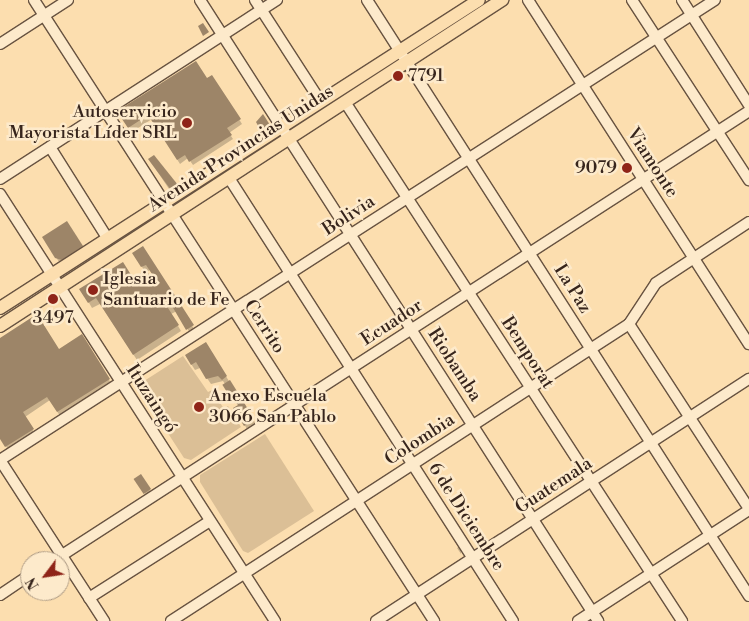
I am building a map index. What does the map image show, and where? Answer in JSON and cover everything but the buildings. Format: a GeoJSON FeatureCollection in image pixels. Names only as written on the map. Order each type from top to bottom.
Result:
{"type":"FeatureCollection","features":[{"type":"Feature","properties":{"kind":"main road","name":"Avenida Provincias Unidas"},"geometry":{"type":"LineString","coordinates":[[0,326],[345,102],[479,0]]}},
{"type":"Feature","properties":{"kind":"main road","name":"Avenida Provincias Unidas"},"geometry":{"type":"LineString","coordinates":[[0,308],[321,102],[502,0]]}},
{"type":"Feature","properties":{"kind":"street","name":"Cerrito"},"geometry":{"type":"LineString","coordinates":[[34,0],[434,621]]}},
{"type":"Feature","properties":{"kind":"street"},"geometry":{"type":"LineString","coordinates":[[0,44],[68,0]]}},
{"type":"Feature","properties":{"kind":"street","name":"Riobamba"},"geometry":{"type":"LineString","coordinates":[[200,0],[598,621]]}},
{"type":"Feature","properties":{"kind":"street"},"geometry":{"type":"LineString","coordinates":[[255,0],[321,102]]}},
{"type":"Feature","properties":{"kind":"street"},"geometry":{"type":"LineString","coordinates":[[0,179],[277,0]]}},
{"type":"Feature","properties":{"kind":"street","name":"La Paz"},"geometry":{"type":"LineString","coordinates":[[366,0],[749,596]]}},
{"type":"Feature","properties":{"kind":"street","name":"Viamonte"},"geometry":{"type":"LineString","coordinates":[[528,0],[749,344]]}},
{"type":"Feature","properties":{"kind":"street"},"geometry":{"type":"LineString","coordinates":[[632,0],[749,180]]}},
{"type":"Feature","properties":{"kind":"street"},"geometry":{"type":"LineString","coordinates":[[682,0],[749,105]]}},
{"type":"Feature","properties":{"kind":"street","name":"Bolivia"},"geometry":{"type":"LineString","coordinates":[[0,460],[715,0]]}},
{"type":"Feature","properties":{"kind":"street","name":"Bemporat"},"geometry":{"type":"LineString","coordinates":[[345,102],[682,621]]}},
{"type":"Feature","properties":{"kind":"street","name":"Ecuador"},"geometry":{"type":"LineString","coordinates":[[68,551],[749,111]]}},
{"type":"Feature","properties":{"kind":"street"},"geometry":{"type":"LineString","coordinates":[[50,147],[108,239]]}},
{"type":"Feature","properties":{"kind":"street","name":"6 de Diciembre"},"geometry":{"type":"LineString","coordinates":[[229,178],[513,621]]}},
{"type":"Feature","properties":{"kind":"street","name":"Ituzaingó"},"geometry":{"type":"LineString","coordinates":[[0,194],[275,621]]}},
{"type":"Feature","properties":{"kind":"street","name":"Colombia"},"geometry":{"type":"LineString","coordinates":[[171,621],[629,324],[656,283],[749,222]]}},
{"type":"Feature","properties":{"kind":"street"},"geometry":{"type":"LineString","coordinates":[[578,621],[749,510],[629,324]]}},
{"type":"Feature","properties":{"kind":"street","name":"Guatemala"},"geometry":{"type":"LineString","coordinates":[[376,621],[749,379]]}},
{"type":"Feature","properties":{"kind":"street"},"geometry":{"type":"LineString","coordinates":[[0,460],[53,551]]}},
{"type":"Feature","properties":{"kind":"street"},"geometry":{"type":"LineString","coordinates":[[89,598],[210,521]]}},
{"type":"Feature","properties":{"kind":"street"},"geometry":{"type":"LineString","coordinates":[[70,574],[104,621]]}},
{"type":"Feature","properties":{"kind":"street"},"geometry":{"type":"LineString","coordinates":[[0,595],[20,582]]}},
{"type":"Feature","properties":{"kind":"shaded area","name":"Anexo Escuela 3066 San Pablo"},"geometry":{"type":"Polygon","coordinates":[[[183,356],[208,392],[212,390],[224,409],[228,406],[241,427],[191,460],[184,458],[140,390],[141,383],[183,356]]]}},
{"type":"Feature","properties":{"kind":"shaded area"},"geometry":{"type":"Polygon","coordinates":[[[265,434],[314,511],[248,553],[243,551],[200,482],[200,475],[265,434]]]}},
{"type":"Feature","properties":{"kind":"place","name":"7791"},"geometry":{"type":"Point","coordinates":[398,76]}},
{"type":"Feature","properties":{"kind":"place","name":"Autoservicio Mayorista Líder SRL"},"geometry":{"type":"Point","coordinates":[187,123]}},
{"type":"Feature","properties":{"kind":"place","name":"9079"},"geometry":{"type":"Point","coordinates":[627,168]}},
{"type":"Feature","properties":{"kind":"place","name":"Iglesia Santuario de Fe"},"geometry":{"type":"Point","coordinates":[93,290]}},
{"type":"Feature","properties":{"kind":"place","name":"3497"},"geometry":{"type":"Point","coordinates":[53,299]}},
{"type":"Feature","properties":{"kind":"place","name":"Anexo Escuela 3066 San Pablo"},"geometry":{"type":"Point","coordinates":[199,407]}}]}
